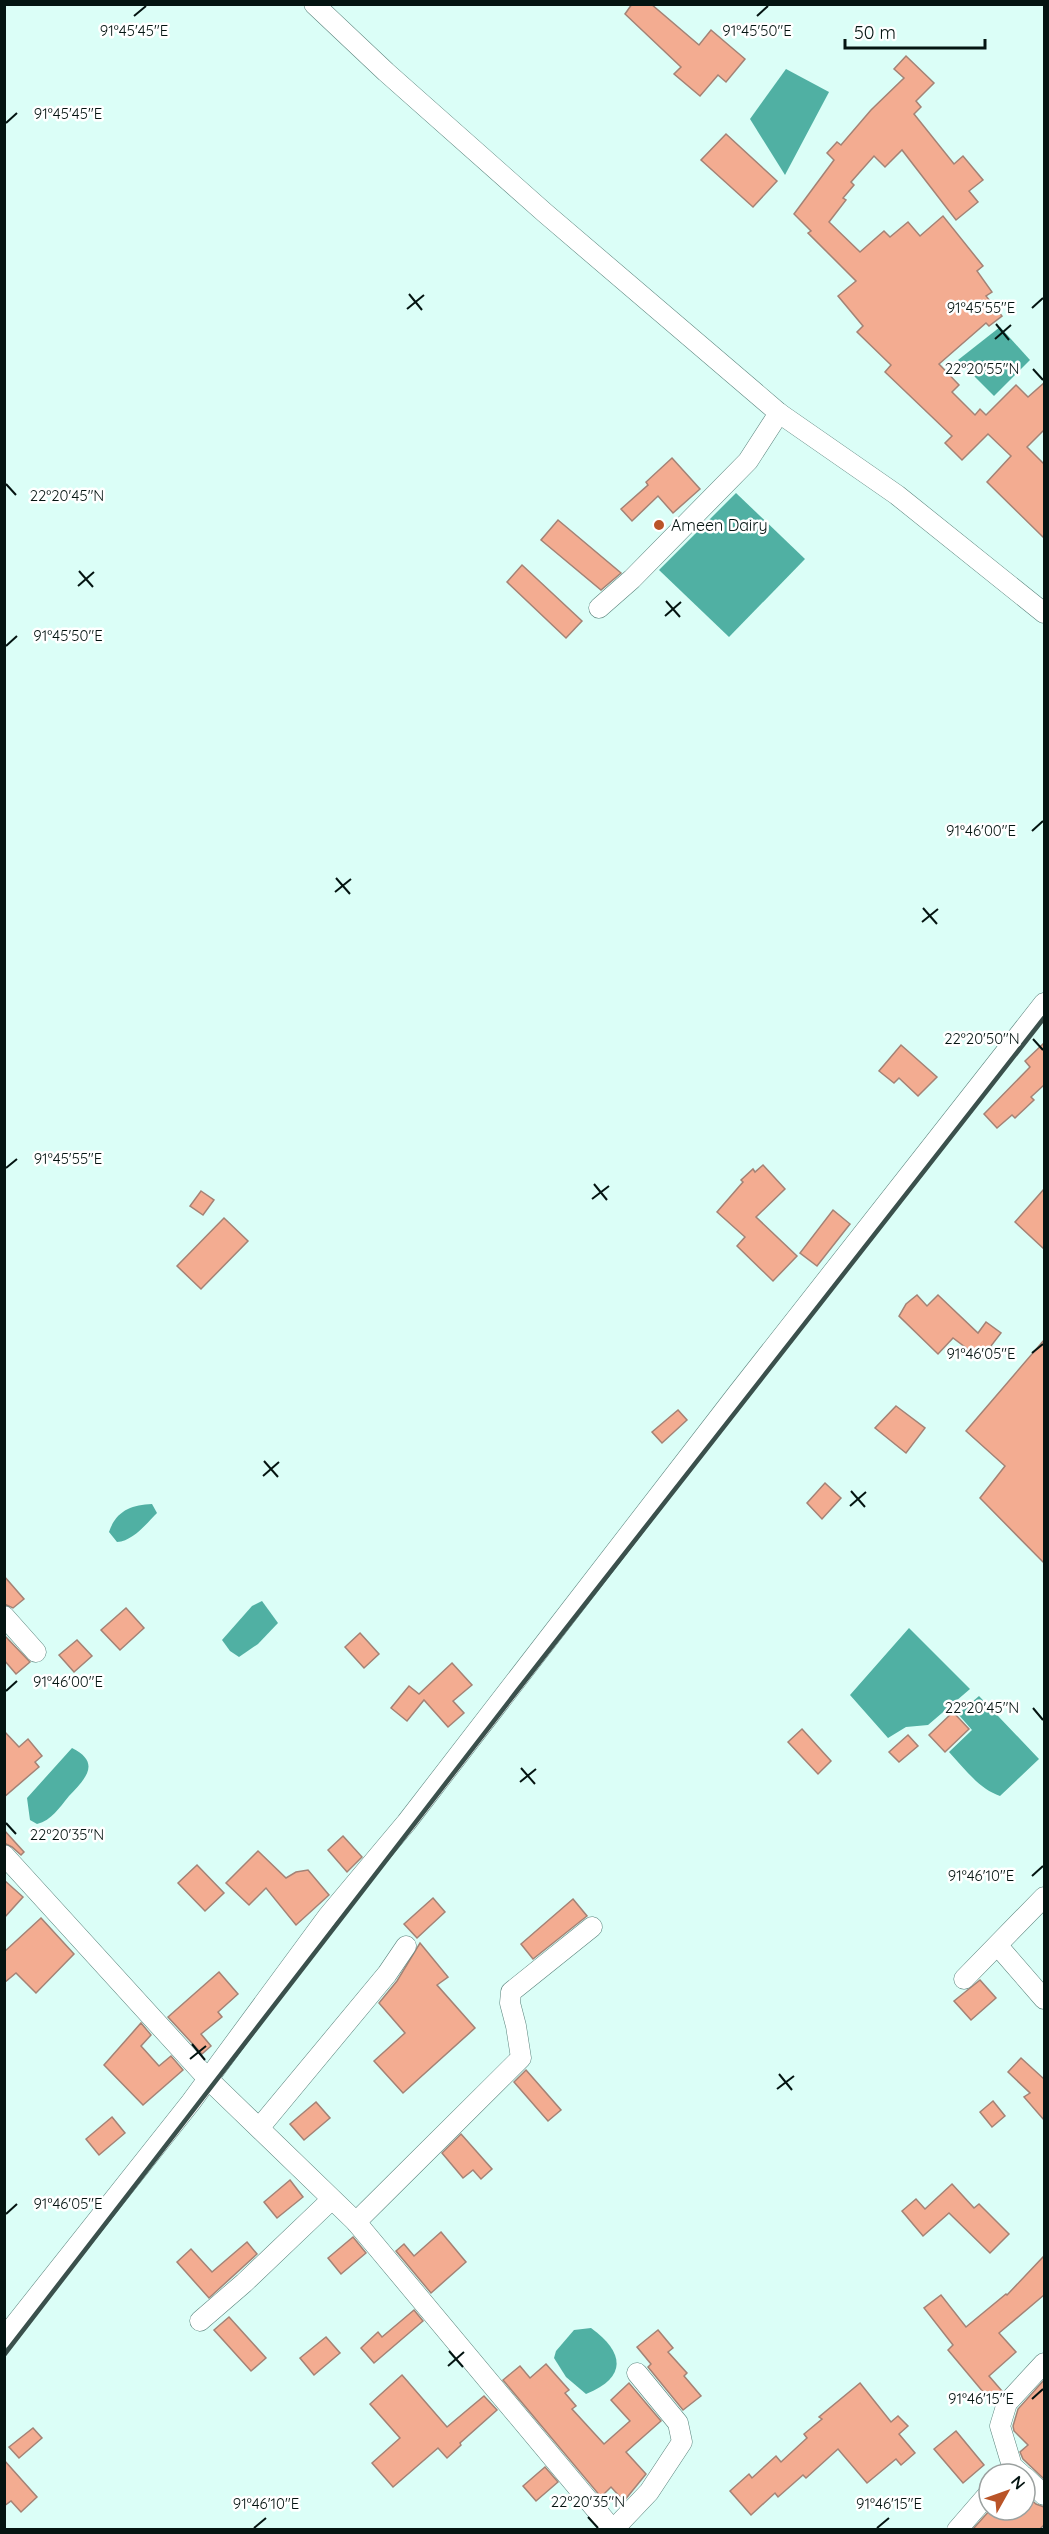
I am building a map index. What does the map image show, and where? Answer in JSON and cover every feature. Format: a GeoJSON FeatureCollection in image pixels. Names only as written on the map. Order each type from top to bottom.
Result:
{"type":"FeatureCollection","features":[{"type":"Feature","properties":{"kind":"street"},"geometry":{"type":"LineString","coordinates":[[314,4],[386,72],[545,213],[779,413],[897,495],[1044,613]]}},
{"type":"Feature","properties":{"kind":"street"},"geometry":{"type":"LineString","coordinates":[[599,608],[632,579],[748,461],[779,413]]}},
{"type":"Feature","properties":{"kind":"street"},"geometry":{"type":"LineString","coordinates":[[4,2338],[208,2079],[328,1916],[406,1823],[736,1394],[1044,1003]]}},
{"type":"Feature","properties":{"kind":"street"},"geometry":{"type":"LineString","coordinates":[[4,1616],[36,1652]]}},
{"type":"Feature","properties":{"kind":"street"},"geometry":{"type":"LineString","coordinates":[[4,1854],[208,2079],[356,2222],[613,2529],[649,2492],[682,2442],[678,2423],[638,2373]]}},
{"type":"Feature","properties":{"kind":"street"},"geometry":{"type":"LineString","coordinates":[[964,1979],[1044,1897]]}},
{"type":"Feature","properties":{"kind":"street"},"geometry":{"type":"LineString","coordinates":[[356,2222],[521,2058],[510,2003],[511,1992],[592,1927]]}},
{"type":"Feature","properties":{"kind":"street"},"geometry":{"type":"LineString","coordinates":[[260,2127],[387,1974],[406,1946]]}},
{"type":"Feature","properties":{"kind":"street"},"geometry":{"type":"LineString","coordinates":[[998,1946],[1044,1999]]}},
{"type":"Feature","properties":{"kind":"street"},"geometry":{"type":"LineString","coordinates":[[200,2320],[244,2283],[331,2200]]}},
{"type":"Feature","properties":{"kind":"street"},"geometry":{"type":"LineString","coordinates":[[1012,2462],[1000,2426],[1007,2403],[1044,2363]]}},
{"type":"Feature","properties":{"kind":"street"},"geometry":{"type":"LineString","coordinates":[[957,2529],[977,2506]]}},
{"type":"Feature","properties":{"kind":"shaded area"},"geometry":{"type":"Polygon","coordinates":[[[786,69],[829,92],[785,175],[750,119],[786,69]]]}},
{"type":"Feature","properties":{"kind":"shaded area"},"geometry":{"type":"Polygon","coordinates":[[[1000,327],[1030,360],[994,396],[958,360],[1000,327]]]}},
{"type":"Feature","properties":{"kind":"shaded area"},"geometry":{"type":"Polygon","coordinates":[[[736,493],[805,559],[729,637],[659,570],[736,493]]]}},
{"type":"Feature","properties":{"kind":"shaded area"},"geometry":{"type":"Polygon","coordinates":[[[152,1504],[157,1513],[134,1535],[117,1542],[109,1532],[120,1514],[137,1506],[152,1504]]]}},
{"type":"Feature","properties":{"kind":"shaded area"},"geometry":{"type":"Polygon","coordinates":[[[262,1601],[278,1623],[258,1644],[239,1657],[230,1651],[222,1640],[252,1606],[262,1601]]]}},
{"type":"Feature","properties":{"kind":"shaded area"},"geometry":{"type":"Polygon","coordinates":[[[909,1628],[970,1689],[928,1725],[906,1727],[888,1738],[850,1695],[909,1628]]]}},
{"type":"Feature","properties":{"kind":"shaded area"},"geometry":{"type":"Polygon","coordinates":[[[979,1696],[1039,1759],[1000,1796],[978,1783],[949,1752],[972,1730],[958,1714],[979,1696]]]}},
{"type":"Feature","properties":{"kind":"shaded area"},"geometry":{"type":"Polygon","coordinates":[[[72,1748],[86,1759],[88,1771],[55,1813],[47,1820],[37,1824],[30,1820],[27,1798],[72,1748]]]}},
{"type":"Feature","properties":{"kind":"shaded area"},"geometry":{"type":"Polygon","coordinates":[[[591,2328],[610,2346],[617,2364],[609,2380],[586,2394],[566,2377],[554,2358],[556,2351],[574,2330],[591,2328]]]}},
{"type":"Feature","properties":{"kind":"building"},"geometry":{"type":"Polygon","coordinates":[[[632,4],[651,4],[699,45],[711,30],[745,59],[726,82],[718,75],[700,96],[674,74],[681,67],[625,14],[632,4]]]}},
{"type":"Feature","properties":{"kind":"building"},"geometry":{"type":"Polygon","coordinates":[[[906,56],[934,83],[916,101],[921,107],[914,114],[954,164],[963,156],[983,180],[969,191],[978,202],[956,220],[902,150],[885,167],[874,156],[851,182],[854,185],[843,198],[846,200],[829,222],[860,252],[884,231],[890,237],[908,222],[920,236],[943,216],[983,266],[977,271],[992,292],[986,296],[1002,316],[989,326],[986,323],[939,364],[959,385],[952,392],[975,415],[980,409],[986,415],[1016,385],[1028,397],[1044,383],[1044,430],[1027,447],[1044,464],[1044,538],[987,482],[1011,456],[988,434],[962,460],[945,443],[952,436],[885,372],[891,365],[857,332],[863,326],[838,296],[856,281],[808,233],[811,231],[794,214],[834,160],[827,153],[837,142],[841,145],[871,110],[904,78],[894,69],[906,56]]]}},
{"type":"Feature","properties":{"kind":"building"},"geometry":{"type":"Polygon","coordinates":[[[726,134],[777,181],[753,207],[701,160],[726,134]]]}},
{"type":"Feature","properties":{"kind":"building"},"geometry":{"type":"Polygon","coordinates":[[[672,458],[700,489],[673,513],[658,496],[632,521],[621,509],[648,485],[646,482],[672,458]]]}},
{"type":"Feature","properties":{"kind":"building"},"geometry":{"type":"Polygon","coordinates":[[[558,520],[621,573],[601,590],[541,540],[558,520]]]}},
{"type":"Feature","properties":{"kind":"building"},"geometry":{"type":"Polygon","coordinates":[[[522,565],[582,621],[566,638],[507,582],[522,565]]]}},
{"type":"Feature","properties":{"kind":"building"},"geometry":{"type":"Polygon","coordinates":[[[1044,1043],[1044,1085],[1031,1097],[1034,1100],[1015,1118],[1012,1115],[997,1128],[984,1114],[1030,1067],[1025,1061],[1044,1043]]]}},
{"type":"Feature","properties":{"kind":"building"},"geometry":{"type":"Polygon","coordinates":[[[901,1045],[937,1077],[918,1096],[899,1078],[894,1083],[879,1071],[901,1045]]]}},
{"type":"Feature","properties":{"kind":"building"},"geometry":{"type":"Polygon","coordinates":[[[763,1165],[785,1189],[756,1217],[797,1256],[773,1281],[737,1246],[745,1237],[717,1212],[743,1182],[741,1180],[753,1169],[755,1172],[763,1165]]]}},
{"type":"Feature","properties":{"kind":"building"},"geometry":{"type":"Polygon","coordinates":[[[1044,1189],[1044,1249],[1015,1222],[1044,1189]]]}},
{"type":"Feature","properties":{"kind":"building"},"geometry":{"type":"Polygon","coordinates":[[[201,1191],[214,1200],[203,1215],[190,1206],[201,1191]]]}},
{"type":"Feature","properties":{"kind":"building"},"geometry":{"type":"Polygon","coordinates":[[[833,1210],[850,1224],[817,1266],[800,1253],[833,1210]]]}},
{"type":"Feature","properties":{"kind":"building"},"geometry":{"type":"Polygon","coordinates":[[[224,1218],[248,1241],[201,1289],[177,1266],[224,1218]]]}},
{"type":"Feature","properties":{"kind":"building"},"geometry":{"type":"Polygon","coordinates":[[[917,1295],[927,1306],[938,1295],[978,1333],[986,1322],[1001,1333],[981,1359],[953,1338],[938,1354],[899,1316],[906,1304],[917,1295]]]}},
{"type":"Feature","properties":{"kind":"building"},"geometry":{"type":"Polygon","coordinates":[[[1044,1340],[1044,1563],[980,1498],[1005,1466],[966,1431],[1044,1340]]]}},
{"type":"Feature","properties":{"kind":"building"},"geometry":{"type":"Polygon","coordinates":[[[896,1406],[925,1428],[906,1453],[875,1428],[896,1406]]]}},
{"type":"Feature","properties":{"kind":"building"},"geometry":{"type":"Polygon","coordinates":[[[678,1410],[687,1420],[662,1443],[652,1432],[678,1410]]]}},
{"type":"Feature","properties":{"kind":"building"},"geometry":{"type":"Polygon","coordinates":[[[825,1483],[841,1498],[822,1519],[807,1503],[825,1483]]]}},
{"type":"Feature","properties":{"kind":"building"},"geometry":{"type":"Polygon","coordinates":[[[4,1576],[24,1599],[13,1608],[4,1604],[4,1576]]]}},
{"type":"Feature","properties":{"kind":"building"},"geometry":{"type":"Polygon","coordinates":[[[126,1608],[144,1628],[120,1650],[101,1630],[126,1608]]]}},
{"type":"Feature","properties":{"kind":"building"},"geometry":{"type":"Polygon","coordinates":[[[360,1633],[379,1654],[364,1668],[345,1647],[360,1633]]]}},
{"type":"Feature","properties":{"kind":"building"},"geometry":{"type":"Polygon","coordinates":[[[4,1635],[30,1662],[16,1674],[4,1660],[4,1635]]]}},
{"type":"Feature","properties":{"kind":"building"},"geometry":{"type":"Polygon","coordinates":[[[77,1640],[92,1656],[74,1672],[59,1655],[77,1640]]]}},
{"type":"Feature","properties":{"kind":"building"},"geometry":{"type":"Polygon","coordinates":[[[452,1663],[472,1685],[453,1701],[464,1713],[448,1727],[424,1700],[407,1721],[391,1708],[409,1686],[419,1694],[452,1663]]]}},
{"type":"Feature","properties":{"kind":"building"},"geometry":{"type":"Polygon","coordinates":[[[953,1712],[969,1729],[945,1752],[929,1735],[953,1712]]]}},
{"type":"Feature","properties":{"kind":"building"},"geometry":{"type":"Polygon","coordinates":[[[802,1729],[831,1761],[818,1774],[788,1742],[802,1729]]]}},
{"type":"Feature","properties":{"kind":"building"},"geometry":{"type":"Polygon","coordinates":[[[4,1731],[19,1747],[28,1739],[42,1756],[35,1762],[39,1767],[4,1797],[4,1731]]]}},
{"type":"Feature","properties":{"kind":"building"},"geometry":{"type":"Polygon","coordinates":[[[908,1735],[918,1746],[899,1762],[889,1752],[908,1735]]]}},
{"type":"Feature","properties":{"kind":"building"},"geometry":{"type":"Polygon","coordinates":[[[4,1830],[24,1852],[21,1855],[4,1843],[4,1830]]]}},
{"type":"Feature","properties":{"kind":"building"},"geometry":{"type":"Polygon","coordinates":[[[343,1836],[362,1857],[347,1872],[328,1850],[343,1836]]]}},
{"type":"Feature","properties":{"kind":"building"},"geometry":{"type":"Polygon","coordinates":[[[258,1851],[286,1878],[296,1872],[308,1870],[329,1895],[296,1925],[266,1888],[249,1905],[226,1883],[258,1851]]]}},
{"type":"Feature","properties":{"kind":"building"},"geometry":{"type":"Polygon","coordinates":[[[197,1865],[224,1893],[205,1911],[178,1883],[197,1865]]]}},
{"type":"Feature","properties":{"kind":"building"},"geometry":{"type":"Polygon","coordinates":[[[4,1880],[23,1897],[4,1918],[4,1880]]]}},
{"type":"Feature","properties":{"kind":"building"},"geometry":{"type":"Polygon","coordinates":[[[433,1898],[445,1912],[417,1938],[404,1924],[433,1898]]]}},
{"type":"Feature","properties":{"kind":"building"},"geometry":{"type":"Polygon","coordinates":[[[573,1899],[587,1916],[533,1959],[521,1944],[573,1899]]]}},
{"type":"Feature","properties":{"kind":"building"},"geometry":{"type":"Polygon","coordinates":[[[41,1918],[74,1954],[36,1993],[16,1973],[4,1983],[4,1952],[41,1918]]]}},
{"type":"Feature","properties":{"kind":"building"},"geometry":{"type":"Polygon","coordinates":[[[420,1943],[448,1977],[437,1985],[475,2028],[403,2093],[374,2061],[405,2033],[379,2003],[397,1981],[420,1943]]]}},
{"type":"Feature","properties":{"kind":"building"},"geometry":{"type":"Polygon","coordinates":[[[219,1972],[238,1994],[218,2012],[222,2017],[201,2034],[211,2046],[202,2054],[168,2017],[219,1972]]]}},
{"type":"Feature","properties":{"kind":"building"},"geometry":{"type":"Polygon","coordinates":[[[980,1980],[996,1998],[971,2020],[954,2001],[980,1980]]]}},
{"type":"Feature","properties":{"kind":"building"},"geometry":{"type":"Polygon","coordinates":[[[141,2023],[151,2035],[141,2046],[159,2066],[171,2056],[183,2070],[143,2105],[104,2065],[141,2023]]]}},
{"type":"Feature","properties":{"kind":"building"},"geometry":{"type":"Polygon","coordinates":[[[1021,2058],[1044,2079],[1044,2120],[1024,2097],[1030,2093],[1008,2072],[1021,2058]]]}},
{"type":"Feature","properties":{"kind":"building"},"geometry":{"type":"Polygon","coordinates":[[[526,2070],[561,2110],[548,2121],[514,2082],[526,2070]]]}},
{"type":"Feature","properties":{"kind":"building"},"geometry":{"type":"Polygon","coordinates":[[[993,2101],[1005,2116],[992,2127],[980,2112],[993,2101]]]}},
{"type":"Feature","properties":{"kind":"building"},"geometry":{"type":"Polygon","coordinates":[[[316,2102],[330,2118],[304,2140],[290,2124],[316,2102]]]}},
{"type":"Feature","properties":{"kind":"building"},"geometry":{"type":"Polygon","coordinates":[[[112,2117],[125,2133],[99,2155],[86,2139],[112,2117]]]}},
{"type":"Feature","properties":{"kind":"building"},"geometry":{"type":"Polygon","coordinates":[[[461,2134],[492,2169],[481,2179],[473,2170],[463,2178],[442,2153],[461,2134]]]}},
{"type":"Feature","properties":{"kind":"building"},"geometry":{"type":"Polygon","coordinates":[[[290,2180],[303,2197],[277,2218],[264,2202],[290,2180]]]}},
{"type":"Feature","properties":{"kind":"building"},"geometry":{"type":"Polygon","coordinates":[[[952,2184],[974,2208],[979,2204],[1009,2234],[990,2253],[949,2213],[923,2236],[902,2211],[916,2199],[925,2209],[952,2184]]]}},
{"type":"Feature","properties":{"kind":"building"},"geometry":{"type":"Polygon","coordinates":[[[441,2232],[466,2262],[431,2293],[396,2251],[404,2244],[414,2256],[441,2232]]]}},
{"type":"Feature","properties":{"kind":"building"},"geometry":{"type":"Polygon","coordinates":[[[353,2237],[366,2253],[341,2274],[328,2258],[353,2237]]]}},
{"type":"Feature","properties":{"kind":"building"},"geometry":{"type":"Polygon","coordinates":[[[247,2242],[257,2254],[209,2298],[177,2262],[191,2249],[212,2272],[247,2242]]]}},
{"type":"Feature","properties":{"kind":"building"},"geometry":{"type":"Polygon","coordinates":[[[1044,2256],[1044,2295],[999,2333],[1016,2352],[989,2376],[1002,2391],[994,2405],[948,2350],[953,2345],[924,2308],[941,2295],[966,2327],[1007,2295],[1044,2256]]]}},
{"type":"Feature","properties":{"kind":"building"},"geometry":{"type":"Polygon","coordinates":[[[414,2310],[423,2321],[374,2363],[361,2348],[378,2332],[382,2337],[414,2310]]]}},
{"type":"Feature","properties":{"kind":"building"},"geometry":{"type":"Polygon","coordinates":[[[229,2317],[266,2358],[251,2371],[214,2330],[229,2317]]]}},
{"type":"Feature","properties":{"kind":"building"},"geometry":{"type":"Polygon","coordinates":[[[658,2330],[673,2348],[668,2352],[687,2373],[684,2376],[701,2396],[683,2410],[648,2367],[651,2364],[637,2347],[658,2330]]]}},
{"type":"Feature","properties":{"kind":"building"},"geometry":{"type":"Polygon","coordinates":[[[326,2337],[340,2353],[314,2375],[300,2358],[326,2337]]]}},
{"type":"Feature","properties":{"kind":"building"},"geometry":{"type":"Polygon","coordinates":[[[546,2364],[569,2390],[565,2393],[576,2406],[572,2409],[604,2444],[630,2421],[611,2400],[629,2383],[661,2421],[626,2452],[646,2474],[624,2501],[611,2487],[601,2497],[503,2380],[520,2366],[530,2378],[546,2364]]]}},
{"type":"Feature","properties":{"kind":"building"},"geometry":{"type":"Polygon","coordinates":[[[402,2375],[447,2427],[484,2396],[497,2410],[460,2443],[461,2445],[447,2458],[438,2448],[393,2487],[372,2463],[400,2438],[370,2404],[402,2375]]]}},
{"type":"Feature","properties":{"kind":"building"},"geometry":{"type":"Polygon","coordinates":[[[1044,2380],[1044,2479],[1037,2472],[1037,2462],[1026,2462],[1020,2452],[1028,2445],[1014,2431],[1013,2426],[1018,2409],[1044,2380]]]}},
{"type":"Feature","properties":{"kind":"building"},"geometry":{"type":"Polygon","coordinates":[[[860,2383],[891,2422],[898,2416],[908,2426],[899,2434],[915,2453],[901,2465],[896,2459],[867,2483],[838,2449],[806,2478],[803,2475],[778,2497],[775,2493],[751,2515],[730,2491],[749,2474],[752,2478],[776,2456],[781,2462],[807,2438],[804,2434],[822,2419],[819,2417],[860,2383]]]}},
{"type":"Feature","properties":{"kind":"building"},"geometry":{"type":"Polygon","coordinates":[[[33,2428],[42,2438],[19,2458],[9,2447],[33,2428]]]}},
{"type":"Feature","properties":{"kind":"building"},"geometry":{"type":"Polygon","coordinates":[[[956,2431],[982,2462],[977,2462],[977,2471],[963,2483],[934,2449],[956,2431]]]}},
{"type":"Feature","properties":{"kind":"building"},"geometry":{"type":"Polygon","coordinates":[[[4,2460],[37,2497],[21,2512],[11,2501],[4,2506],[4,2460]]]}},
{"type":"Feature","properties":{"kind":"building"},"geometry":{"type":"Polygon","coordinates":[[[545,2467],[558,2482],[536,2501],[523,2486],[545,2467]]]}},
{"type":"Feature","properties":{"kind":"building"},"geometry":{"type":"Polygon","coordinates":[[[1037,2504],[1044,2507],[1044,2525],[1040,2529],[973,2529],[979,2522],[1037,2522],[1037,2504]]]}},
{"type":"Feature","properties":{"kind":"railway"},"geometry":{"type":"LineString","coordinates":[[4,2355],[517,1691],[1044,1018]]}},
{"type":"Feature","properties":{"kind":"place","name":"Ameen Dairy"},"geometry":{"type":"Point","coordinates":[659,525]}}]}
